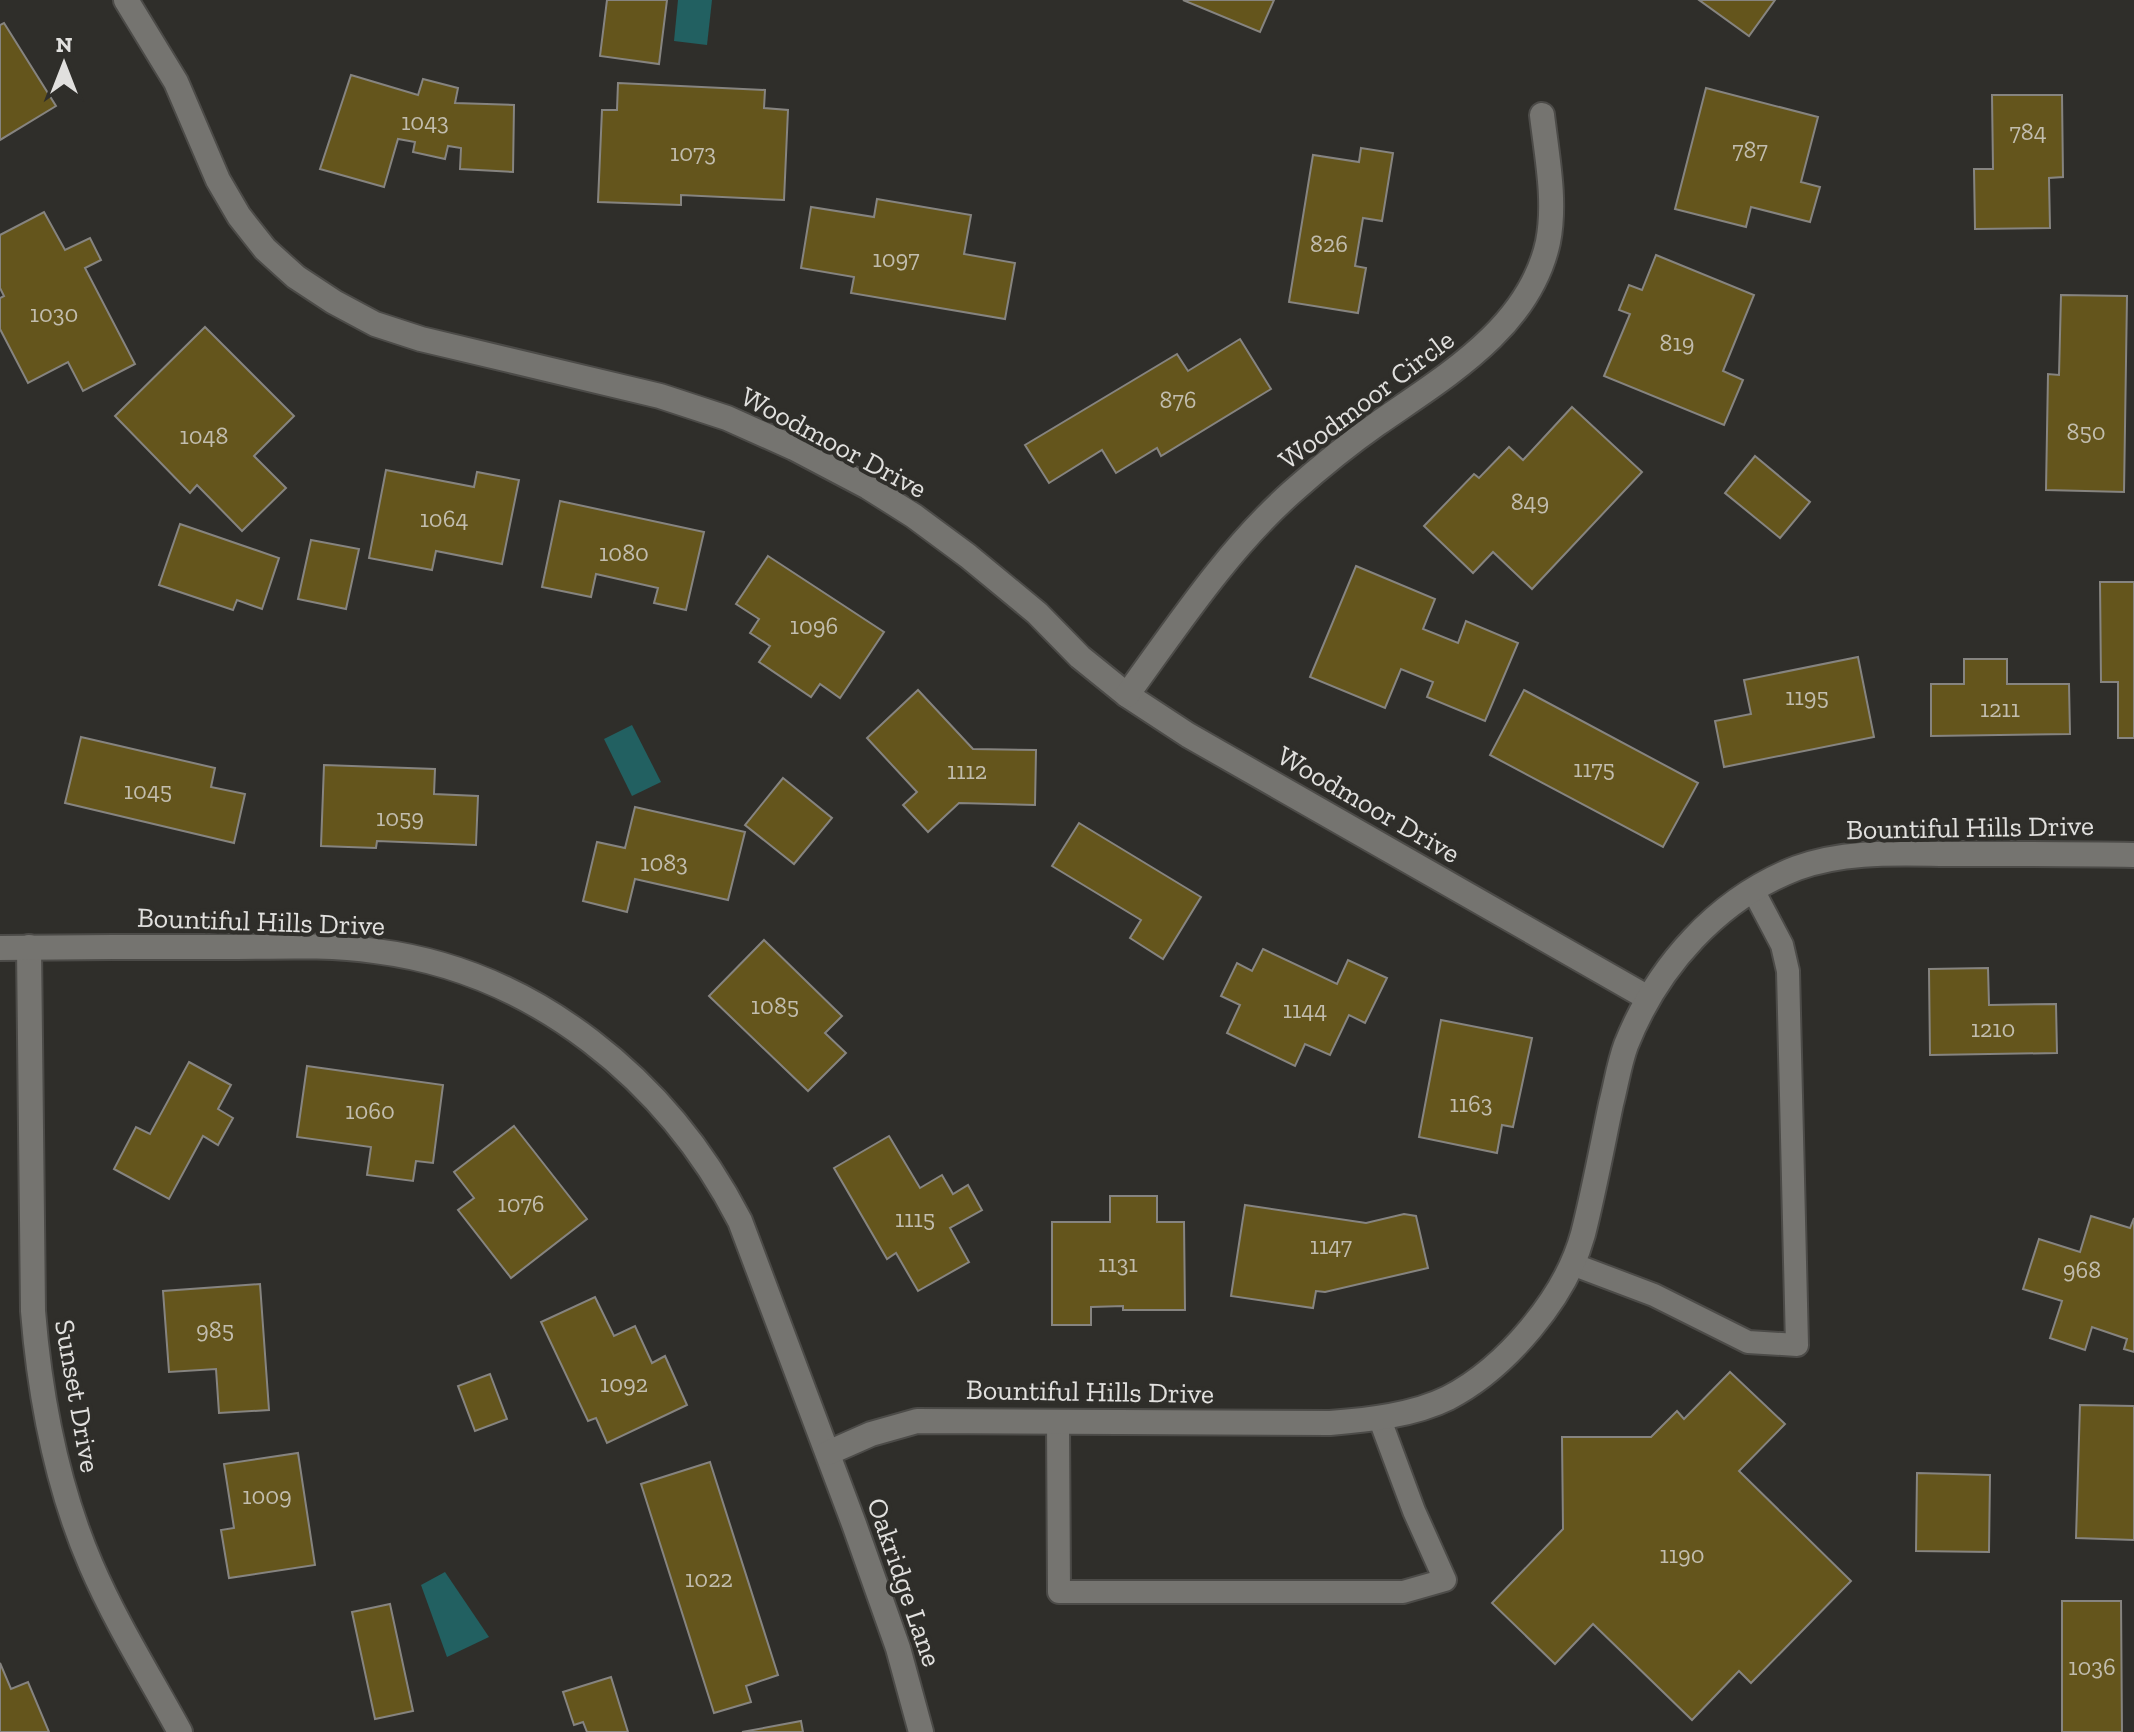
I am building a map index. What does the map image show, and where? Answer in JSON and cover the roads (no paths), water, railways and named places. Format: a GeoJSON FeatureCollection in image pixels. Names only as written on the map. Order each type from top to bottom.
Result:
{"type":"FeatureCollection","features":[{"type":"Feature","properties":{"kind":"street","name":"Woodmoor Drive"},"geometry":{"type":"LineString","coordinates":[[126,0],[176,82],[218,180],[239,216],[265,249],[296,277],[334,302],[375,324],[421,339],[660,396],[727,418],[794,448],[868,487],[946,540],[1037,613],[1080,657],[1127,695],[1188,735],[1648,998]]}},
{"type":"Feature","properties":{"kind":"street","name":"Woodmoor Circle"},"geometry":{"type":"LineString","coordinates":[[1127,695],[1217,573],[1289,495],[1331,458],[1474,355],[1516,310],[1541,265],[1551,221],[1552,200],[1542,115]]}},
{"type":"Feature","properties":{"kind":"street","name":"Bountiful Hills Drive"},"geometry":{"type":"LineString","coordinates":[[0,948],[305,947],[377,951],[411,957],[478,978],[514,993],[570,1026],[645,1086],[673,1117],[722,1185],[757,1260],[828,1453],[871,1434],[917,1421],[1330,1423],[1379,1417],[1447,1398],[1477,1379],[1528,1331],[1547,1309],[1572,1264],[1582,1235],[1625,1048],[1648,998],[1704,927],[1753,890],[1799,868],[1851,855],[2134,855]]}},
{"type":"Feature","properties":{"kind":"street","name":"Sunset Drive"},"geometry":{"type":"LineString","coordinates":[[29,947],[33,1311],[38,1370],[49,1432],[66,1497],[91,1565],[180,1732]]}},
{"type":"Feature","properties":{"kind":"street","name":"Oakridge Lane"},"geometry":{"type":"LineString","coordinates":[[828,1453],[898,1648],[921,1732]]}},
{"type":"Feature","properties":{"kind":"lane"},"geometry":{"type":"LineString","coordinates":[[1572,1264],[1654,1295],[1748,1342],[1797,1345],[1788,971],[1782,945],[1753,890]]}},
{"type":"Feature","properties":{"kind":"lane"},"geometry":{"type":"LineString","coordinates":[[1058,1422],[1059,1592],[1403,1592],[1445,1580],[1414,1511],[1379,1417]]}},
{"type":"Feature","properties":{"kind":"water"},"geometry":{"type":"Polygon","coordinates":[[[678,0],[712,0],[707,45],[674,41],[678,0]]]}},
{"type":"Feature","properties":{"kind":"water"},"geometry":{"type":"Polygon","coordinates":[[[632,725],[661,782],[632,796],[604,739],[632,725]]]}},
{"type":"Feature","properties":{"kind":"water"},"geometry":{"type":"Polygon","coordinates":[[[445,1572],[489,1637],[447,1657],[421,1585],[445,1572]]]}}]}
